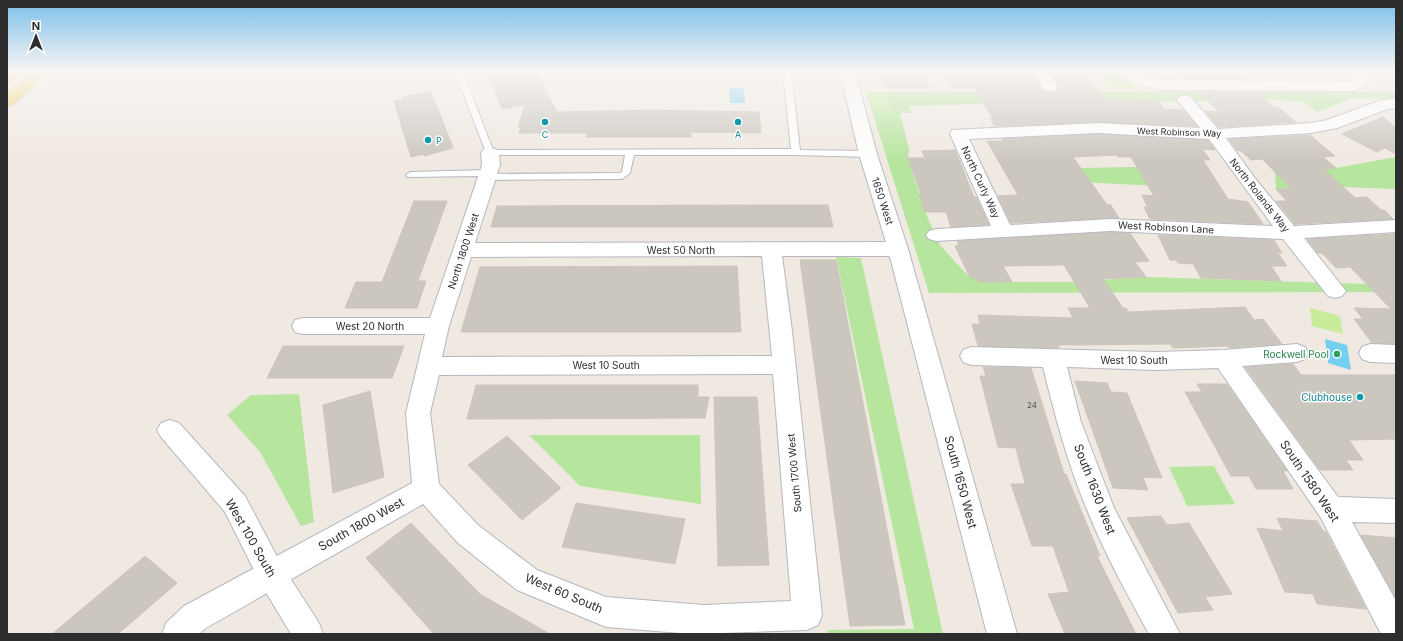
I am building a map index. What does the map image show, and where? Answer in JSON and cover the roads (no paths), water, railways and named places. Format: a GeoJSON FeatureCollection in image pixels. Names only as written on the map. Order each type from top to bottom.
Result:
{"type":"FeatureCollection","features":[{"type":"Feature","properties":{"kind":"street","name":"1650 West"},"geometry":{"type":"LineString","coordinates":[[855,102],[868,154],[898,249],[920,329]]}},
{"type":"Feature","properties":{"kind":"street","name":"North Rolands Way"},"geometry":{"type":"LineString","coordinates":[[1186,102],[1214,134],[1335,291]]}},
{"type":"Feature","properties":{"kind":"street","name":"West Robinson Way"},"geometry":{"type":"LineString","coordinates":[[958,134],[1098,128],[1214,134],[1311,128],[1331,124],[1385,104],[1396,103]]}},
{"type":"Feature","properties":{"kind":"street","name":"North Curly Way"},"geometry":{"type":"LineString","coordinates":[[958,134],[1003,230]]}},
{"type":"Feature","properties":{"kind":"street","name":"North 1800 West"},"geometry":{"type":"LineString","coordinates":[[433,347],[491,165],[490,153]]}},
{"type":"Feature","properties":{"kind":"street","name":"West Robinson Lane"},"geometry":{"type":"LineString","coordinates":[[936,235],[1110,225],[1289,233],[1396,226]]}},
{"type":"Feature","properties":{"kind":"street","name":"West 50 North"},"geometry":{"type":"LineString","coordinates":[[464,250],[898,249]]}},
{"type":"Feature","properties":{"kind":"street","name":"South 1700 West"},"geometry":{"type":"LineString","coordinates":[[771,250],[781,331],[807,615]]}},
{"type":"Feature","properties":{"kind":"street","name":"West 20 North"},"geometry":{"type":"LineString","coordinates":[[303,326],[433,347]]}},
{"type":"Feature","properties":{"kind":"street","name":"South 1650 West"},"geometry":{"type":"LineString","coordinates":[[920,329],[1002,634]]}},
{"type":"Feature","properties":{"kind":"street","name":"West 10 South"},"geometry":{"type":"LineString","coordinates":[[433,347],[783,365]]}},
{"type":"Feature","properties":{"kind":"street"},"geometry":{"type":"LineString","coordinates":[[426,489],[418,413],[433,347]]}},
{"type":"Feature","properties":{"kind":"street","name":"West 10 South"},"geometry":{"type":"LineString","coordinates":[[971,356],[1120,361],[1224,359],[1297,353]]}},
{"type":"Feature","properties":{"kind":"street"},"geometry":{"type":"LineString","coordinates":[[1370,353],[1396,354]]}},
{"type":"Feature","properties":{"kind":"street","name":"South 1630 West"},"geometry":{"type":"LineString","coordinates":[[1053,359],[1069,422],[1101,511],[1127,564],[1165,634]]}},
{"type":"Feature","properties":{"kind":"street","name":"South 1580 West"},"geometry":{"type":"LineString","coordinates":[[1224,359],[1331,509],[1396,632]]}},
{"type":"Feature","properties":{"kind":"street","name":"West 100 South"},"geometry":{"type":"LineString","coordinates":[[170,430],[235,504],[271,574],[308,634]]}},
{"type":"Feature","properties":{"kind":"street","name":"South 1800 West"},"geometry":{"type":"LineString","coordinates":[[177,634],[195,617],[426,489]]}},
{"type":"Feature","properties":{"kind":"street","name":"West 60 South"},"geometry":{"type":"LineString","coordinates":[[426,489],[468,534],[526,580],[606,612],[704,620],[807,615]]}},
{"type":"Feature","properties":{"kind":"street"},"geometry":{"type":"LineString","coordinates":[[1331,509],[1396,511]]}},
{"type":"Feature","properties":{"kind":"lane"},"geometry":{"type":"LineString","coordinates":[[470,102],[490,153],[796,152],[868,154]]}},
{"type":"Feature","properties":{"kind":"lane"},"geometry":{"type":"LineString","coordinates":[[790,102],[796,152]]}},
{"type":"Feature","properties":{"kind":"lane"},"geometry":{"type":"LineString","coordinates":[[410,175],[622,176],[626,173],[630,153]]}},
{"type":"Feature","properties":{"kind":"water"},"geometry":{"type":"Polygon","coordinates":[[[730,102],[745,103],[730,103],[730,102]]]}},
{"type":"Feature","properties":{"kind":"water","name":"Rockwell Pool"},"geometry":{"type":"Polygon","coordinates":[[[1325,339],[1347,345],[1351,370],[1328,363],[1325,339]]]}},
{"type":"Feature","properties":{"kind":"place","name":"C"},"geometry":{"type":"Point","coordinates":[545,122]}},
{"type":"Feature","properties":{"kind":"place","name":"A"},"geometry":{"type":"Point","coordinates":[738,122]}},
{"type":"Feature","properties":{"kind":"place","name":"P"},"geometry":{"type":"Point","coordinates":[428,140]}},
{"type":"Feature","properties":{"kind":"place","name":"Rockwell Pool"},"geometry":{"type":"Point","coordinates":[1337,354]}},
{"type":"Feature","properties":{"kind":"place","name":"Clubhouse"},"geometry":{"type":"Point","coordinates":[1360,397]}}]}
